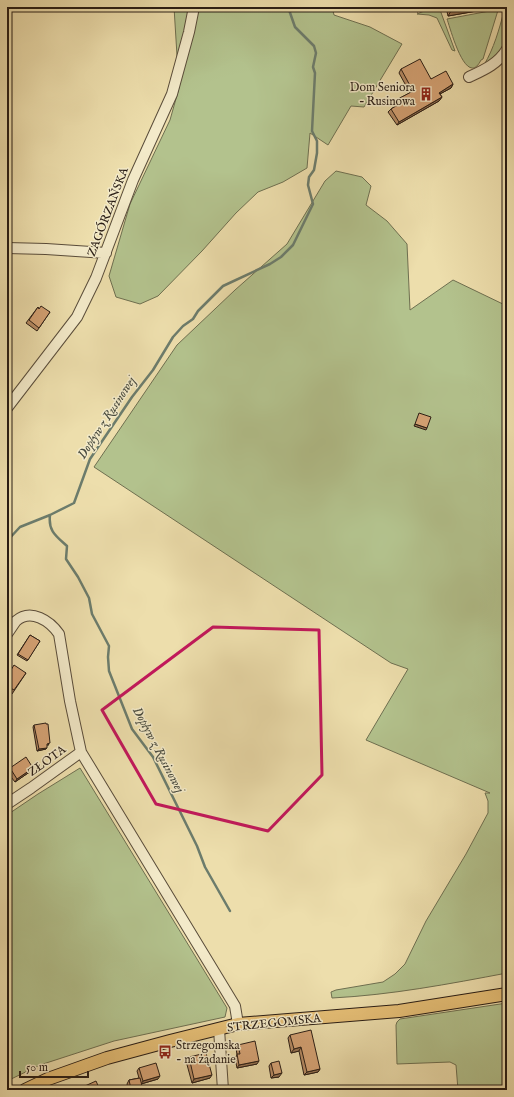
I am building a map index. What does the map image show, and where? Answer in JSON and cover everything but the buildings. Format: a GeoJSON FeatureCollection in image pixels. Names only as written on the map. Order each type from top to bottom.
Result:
{"type":"FeatureCollection","features":[{"type":"Feature","properties":{"kind":"main road","name":"STRZEGOMSKA"},"geometry":{"type":"LineString","coordinates":[[25,1090],[48,1079],[107,1058],[238,1024],[399,1011],[507,994]]}},
{"type":"Feature","properties":{"kind":"street","name":"ZAGÓRZAŃSKA"},"geometry":{"type":"LineString","coordinates":[[7,408],[77,317],[96,278],[133,180],[172,94],[189,32],[194,7]]}},
{"type":"Feature","properties":{"kind":"street"},"geometry":{"type":"LineString","coordinates":[[469,77],[495,63],[507,49]]}},
{"type":"Feature","properties":{"kind":"street"},"geometry":{"type":"LineString","coordinates":[[7,248],[106,253]]}},
{"type":"Feature","properties":{"kind":"street"},"geometry":{"type":"LineString","coordinates":[[7,634],[17,621],[24,617],[34,616],[44,619],[54,627],[59,634],[70,701],[81,752],[235,1006],[238,1024]]}},
{"type":"Feature","properties":{"kind":"street","name":"ZŁOTA"},"geometry":{"type":"LineString","coordinates":[[7,804],[81,752]]}},
{"type":"Feature","properties":{"kind":"street"},"geometry":{"type":"LineString","coordinates":[[219,1029],[223,1090]]}},
{"type":"Feature","properties":{"kind":"highlighted area"},"geometry":{"type":"Polygon","coordinates":[[[213,627],[319,630],[322,775],[268,831],[156,804],[102,710],[213,627]]]}},
{"type":"Feature","properties":{"kind":"green space"},"geometry":{"type":"Polygon","coordinates":[[[174,7],[332,7],[334,15],[370,27],[402,44],[364,107],[351,106],[328,145],[310,133],[307,168],[283,182],[258,192],[236,213],[202,251],[158,296],[140,304],[116,297],[109,276],[130,204],[170,120],[179,88],[174,7]]]}},
{"type":"Feature","properties":{"kind":"green space"},"geometry":{"type":"Polygon","coordinates":[[[434,7],[439,7],[455,51],[452,50],[437,18],[429,15],[417,14],[434,7]]]}},
{"type":"Feature","properties":{"kind":"green space"},"geometry":{"type":"Polygon","coordinates":[[[495,7],[499,7],[483,59],[475,67],[470,67],[464,62],[460,54],[447,19],[495,10],[495,7]]]}},
{"type":"Feature","properties":{"kind":"green space"},"geometry":{"type":"Polygon","coordinates":[[[504,11],[507,18],[507,43],[502,50],[484,65],[488,59],[498,32],[504,11]]]}},
{"type":"Feature","properties":{"kind":"green space"},"geometry":{"type":"Polygon","coordinates":[[[336,171],[362,177],[371,186],[366,205],[387,221],[407,244],[410,310],[453,280],[507,306],[507,973],[398,992],[332,998],[331,992],[336,990],[383,982],[395,974],[405,964],[426,921],[466,854],[488,813],[488,801],[485,793],[490,793],[366,740],[408,669],[391,663],[94,467],[177,345],[235,290],[287,244],[325,181],[336,171]]]}},
{"type":"Feature","properties":{"kind":"green space"},"geometry":{"type":"Polygon","coordinates":[[[80,768],[227,1008],[225,1017],[114,1041],[40,1065],[7,1081],[7,815],[80,768]]]}},
{"type":"Feature","properties":{"kind":"green space"},"geometry":{"type":"Polygon","coordinates":[[[507,1003],[507,1090],[458,1090],[456,1065],[450,1062],[397,1064],[396,1025],[400,1019],[507,1003]]]}},
{"type":"Feature","properties":{"kind":"waterway","name":"Dopływ z Rusinowej"},"geometry":{"type":"LineString","coordinates":[[230,911],[205,867],[197,846],[153,757],[132,729],[109,671],[109,646],[92,614],[89,598],[66,559],[67,546],[56,536],[50,525],[50,515],[74,503],[90,459],[132,397],[153,370],[173,337],[183,326],[193,319],[198,311],[223,286],[270,264],[281,257],[293,245],[313,204],[308,185],[309,177],[314,170],[317,153],[317,141],[312,131],[315,73],[313,67],[316,53],[314,46],[295,27],[288,7]]}},
{"type":"Feature","properties":{"kind":"waterway"},"geometry":{"type":"LineString","coordinates":[[7,541],[20,527],[50,515]]}},
{"type":"Feature","properties":{"kind":"place","name":"Dom Seniora – Rusinowa"},"geometry":{"type":"Point","coordinates":[426,94]}},
{"type":"Feature","properties":{"kind":"place","name":"Strzegomska - na żądanie"},"geometry":{"type":"Point","coordinates":[165,1052]}}]}
